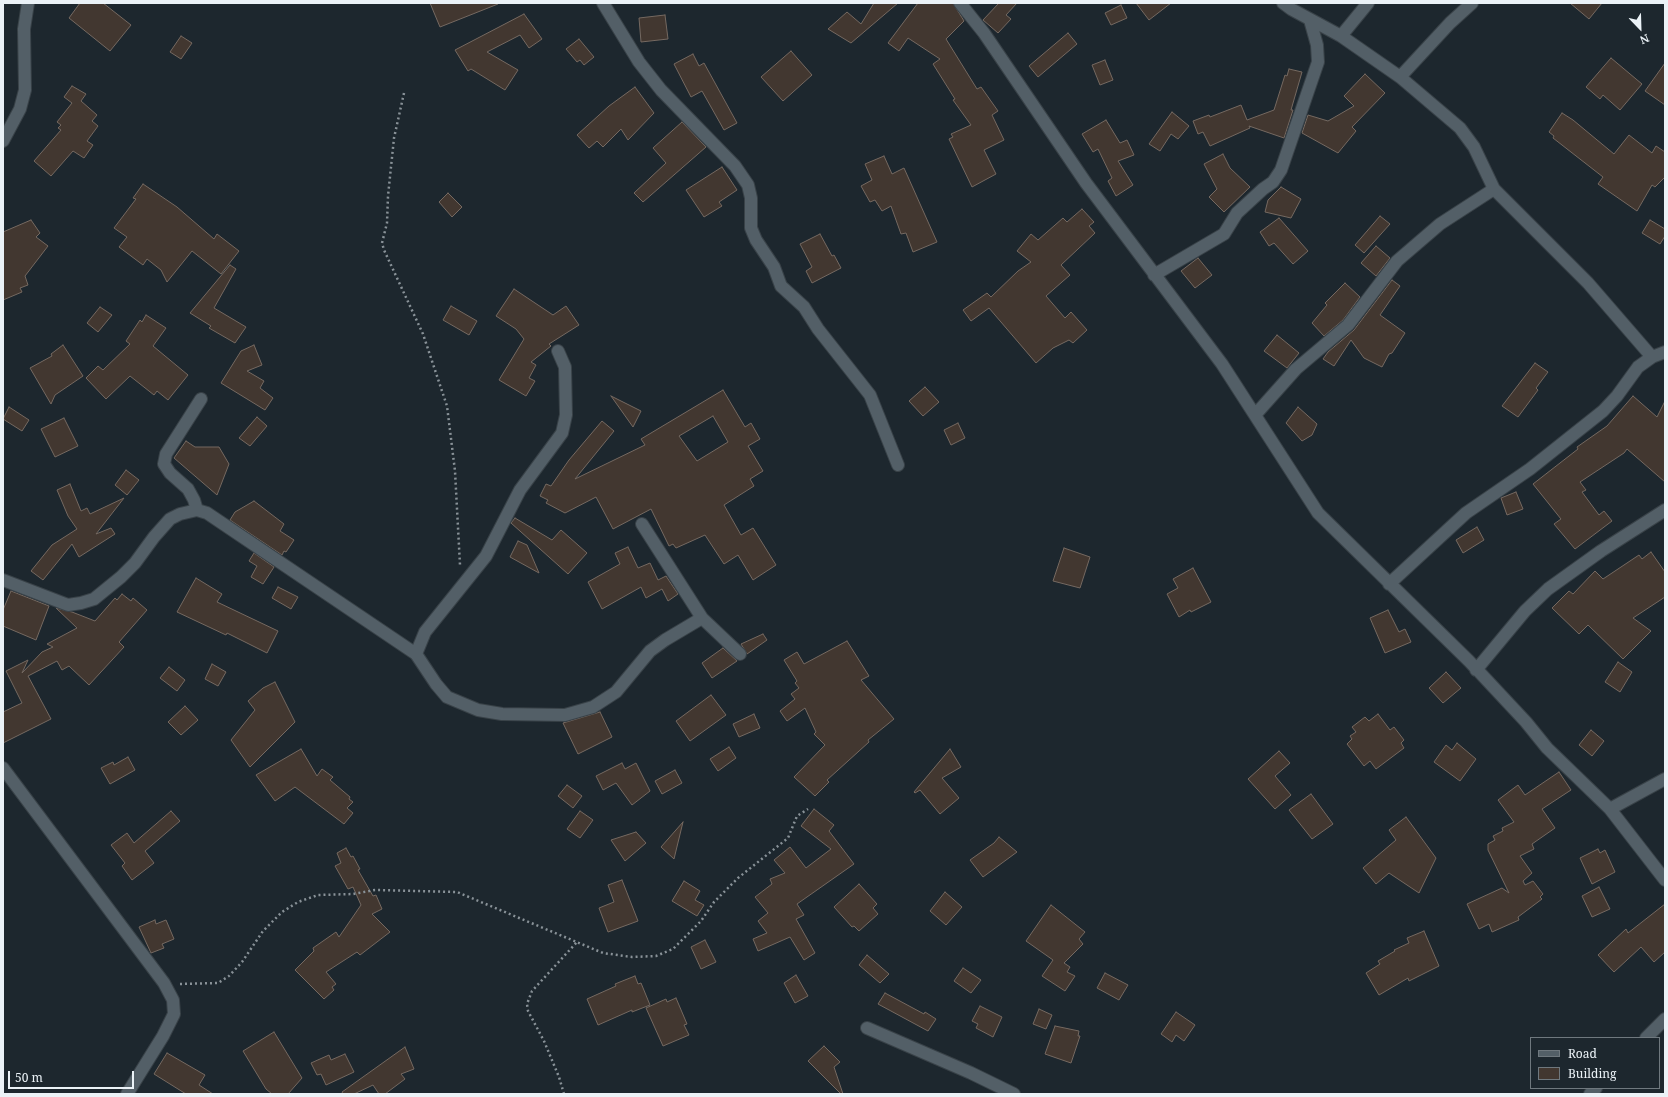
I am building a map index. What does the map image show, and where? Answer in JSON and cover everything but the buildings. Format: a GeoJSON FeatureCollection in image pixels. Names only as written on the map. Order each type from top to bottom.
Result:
{"type":"FeatureCollection","features":[{"type":"Feature","properties":{"kind":"street"},"geometry":{"type":"LineString","coordinates":[[3,141],[20,109],[25,90],[24,29],[28,3]]}},
{"type":"Feature","properties":{"kind":"street"},"geometry":{"type":"LineString","coordinates":[[602,3],[644,68],[661,90],[735,166],[748,185],[751,198],[751,228],[756,240],[774,267],[781,286],[804,307],[818,329],[870,395],[898,465]]}},
{"type":"Feature","properties":{"kind":"street"},"geometry":{"type":"LineString","coordinates":[[960,3],[984,33],[1091,190],[1222,364],[1318,513],[1476,670],[1526,722],[1547,748],[1610,809],[1665,880]]}},
{"type":"Feature","properties":{"kind":"street"},"geometry":{"type":"LineString","coordinates":[[1283,3],[1310,20],[1341,36],[1400,77],[1468,136],[1494,188],[1588,283],[1652,357]]}},
{"type":"Feature","properties":{"kind":"street"},"geometry":{"type":"LineString","coordinates":[[1341,36],[1368,3]]}},
{"type":"Feature","properties":{"kind":"street"},"geometry":{"type":"LineString","coordinates":[[1400,77],[1450,23],[1472,3]]}},
{"type":"Feature","properties":{"kind":"street"},"geometry":{"type":"LineString","coordinates":[[1154,275],[1224,234],[1237,213],[1263,189],[1273,182],[1281,170],[1318,62],[1317,45],[1310,20]]}},
{"type":"Feature","properties":{"kind":"street"},"geometry":{"type":"LineString","coordinates":[[1255,415],[1296,369],[1348,325],[1397,261],[1440,224],[1494,188]]}},
{"type":"Feature","properties":{"kind":"street"},"geometry":{"type":"LineString","coordinates":[[416,654],[426,632],[486,556],[520,490],[562,433],[566,415],[564,368],[558,351]]}},
{"type":"Feature","properties":{"kind":"street"},"geometry":{"type":"LineString","coordinates":[[1389,584],[1466,514],[1502,487],[1530,469],[1603,411],[1617,396],[1638,367],[1652,357],[1665,352]]}},
{"type":"Feature","properties":{"kind":"street"},"geometry":{"type":"LineString","coordinates":[[197,510],[188,489],[166,469],[164,458],[179,431],[201,399]]}},
{"type":"Feature","properties":{"kind":"street"},"geometry":{"type":"LineString","coordinates":[[3,580],[68,605],[81,604],[94,598],[121,577],[135,563],[154,537],[170,519],[180,514],[197,510],[207,513],[416,654],[436,684],[447,697],[478,710],[502,714],[565,715],[593,707],[616,692],[650,651],[665,640],[702,618]]}},
{"type":"Feature","properties":{"kind":"street"},"geometry":{"type":"LineString","coordinates":[[1476,670],[1525,611],[1548,589],[1600,551],[1665,510]]}},
{"type":"Feature","properties":{"kind":"street"},"geometry":{"type":"LineString","coordinates":[[642,524],[702,618],[740,654]]}},
{"type":"Feature","properties":{"kind":"street"},"geometry":{"type":"LineString","coordinates":[[3,768],[164,983],[173,1000],[174,1014],[163,1036],[127,1094]]}},
{"type":"Feature","properties":{"kind":"street"},"geometry":{"type":"LineString","coordinates":[[1610,809],[1665,779]]}},
{"type":"Feature","properties":{"kind":"street"},"geometry":{"type":"LineString","coordinates":[[1647,1037],[1665,1019]]}},
{"type":"Feature","properties":{"kind":"street"},"geometry":{"type":"LineString","coordinates":[[867,1028],[971,1073],[1014,1094]]}},
{"type":"Feature","properties":{"kind":"path"},"geometry":{"type":"LineString","coordinates":[[404,93],[394,138],[388,196],[388,223],[382,243],[423,334],[447,406],[455,471],[460,553],[460,589]]}},
{"type":"Feature","properties":{"kind":"path"},"geometry":{"type":"LineString","coordinates":[[164,983],[183,985],[218,983],[229,976],[242,962],[264,931],[282,912],[298,902],[318,895],[353,894],[375,890],[456,892],[603,953],[632,957],[656,956],[673,950],[701,921],[714,902],[738,878],[788,838],[797,816],[808,809]]}},
{"type":"Feature","properties":{"kind":"path"},"geometry":{"type":"LineString","coordinates":[[564,1094],[544,1041],[528,1011],[527,1004],[532,991],[577,942]]}}]}
